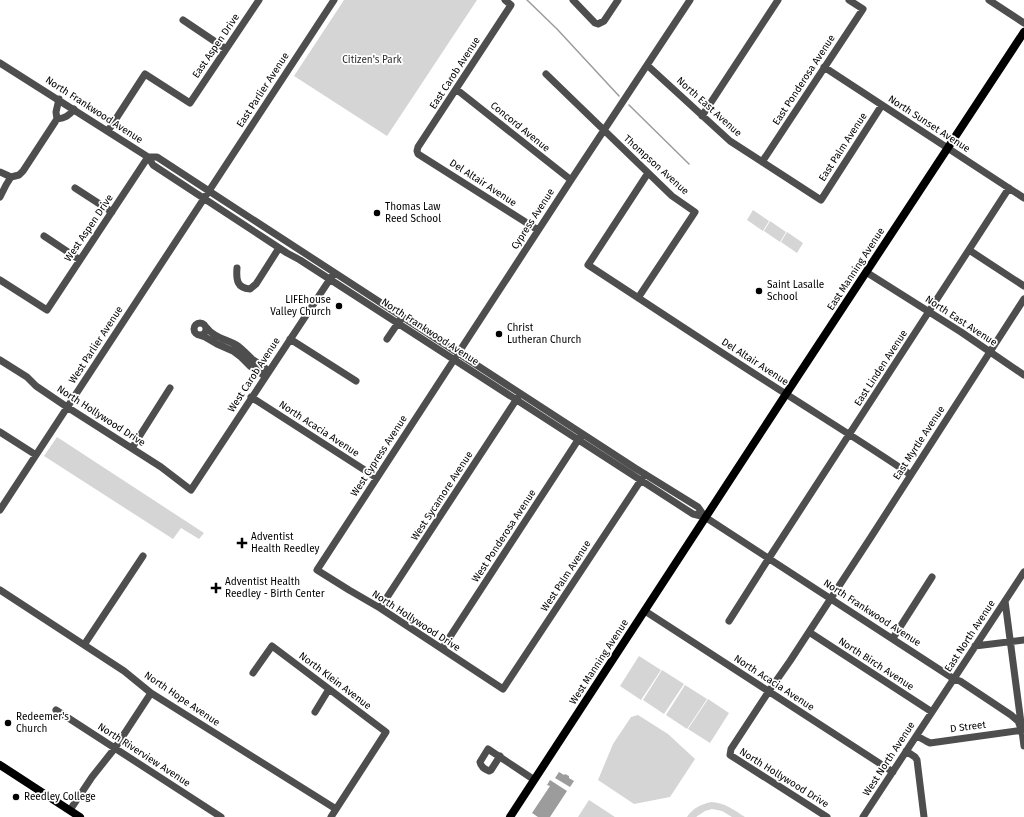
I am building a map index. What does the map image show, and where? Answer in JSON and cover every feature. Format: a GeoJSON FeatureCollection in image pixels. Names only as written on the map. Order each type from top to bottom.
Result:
{"type":"FeatureCollection","features":[{"type":"Feature","properties":{"kind":"main road","name":"East Manning Avenue"},"geometry":{"type":"LineString","coordinates":[[705,517],[1024,32]]}},
{"type":"Feature","properties":{"kind":"main road","name":"West Manning Avenue"},"geometry":{"type":"LineString","coordinates":[[510,817],[533,779],[645,611],[705,517]]}},
{"type":"Feature","properties":{"kind":"main road"},"geometry":{"type":"LineString","coordinates":[[0,765],[80,817]]}},
{"type":"Feature","properties":{"kind":"street","name":"East Aspen Drive"},"geometry":{"type":"LineString","coordinates":[[108,131],[145,74],[190,103],[259,0]]}},
{"type":"Feature","properties":{"kind":"street","name":"East Parlier Avenue"},"geometry":{"type":"LineString","coordinates":[[209,191],[334,0]]}},
{"type":"Feature","properties":{"kind":"street"},"geometry":{"type":"LineString","coordinates":[[574,0],[595,23],[598,24],[601,24],[604,21],[618,0]]}},
{"type":"Feature","properties":{"kind":"street","name":"Cypress Avenue"},"geometry":{"type":"LineString","coordinates":[[458,353],[690,0]]}},
{"type":"Feature","properties":{"kind":"street"},"geometry":{"type":"LineString","coordinates":[[702,116],[778,0]]}},
{"type":"Feature","properties":{"kind":"street","name":"East Ponderosa Avenue"},"geometry":{"type":"LineString","coordinates":[[762,162],[863,9],[849,0]]}},
{"type":"Feature","properties":{"kind":"street"},"geometry":{"type":"LineString","coordinates":[[989,0],[1024,23]]}},
{"type":"Feature","properties":{"kind":"street","name":"East Carob Avenue"},"geometry":{"type":"LineString","coordinates":[[417,151],[418,147],[508,3]]}},
{"type":"Feature","properties":{"kind":"street"},"geometry":{"type":"LineString","coordinates":[[183,20],[226,49]]}},
{"type":"Feature","properties":{"kind":"street","name":"North Frankwood Avenue"},"geometry":{"type":"LineString","coordinates":[[0,63],[148,157],[153,165],[516,400],[581,437]]}},
{"type":"Feature","properties":{"kind":"street","name":"North East Avenue"},"geometry":{"type":"LineString","coordinates":[[647,65],[730,141],[821,200]]}},
{"type":"Feature","properties":{"kind":"street","name":"North Sunset Avenue"},"geometry":{"type":"LineString","coordinates":[[824,66],[1024,198]]}},
{"type":"Feature","properties":{"kind":"street","name":"Thompson Avenue"},"geometry":{"type":"LineString","coordinates":[[546,74],[672,196],[695,212],[638,298]]}},
{"type":"Feature","properties":{"kind":"street","name":"Concord Avenue"},"geometry":{"type":"LineString","coordinates":[[456,88],[571,180]]}},
{"type":"Feature","properties":{"kind":"street"},"geometry":{"type":"LineString","coordinates":[[0,198],[6,185],[12,177],[19,175],[24,171],[57,119],[56,112],[59,100]]}},
{"type":"Feature","properties":{"kind":"street","name":"East Palm Avenue"},"geometry":{"type":"LineString","coordinates":[[821,200],[882,105]]}},
{"type":"Feature","properties":{"kind":"street"},"geometry":{"type":"LineString","coordinates":[[57,119],[70,115],[74,109]]}},
{"type":"Feature","properties":{"kind":"street","name":"Del Altair Avenue"},"geometry":{"type":"LineString","coordinates":[[417,151],[418,154],[538,230]]}},
{"type":"Feature","properties":{"kind":"street","name":"North Frankwood Avenue"},"geometry":{"type":"LineString","coordinates":[[148,157],[157,157],[521,394],[581,437],[643,477],[698,507],[705,517],[1011,715],[1018,721],[1023,730]]}},
{"type":"Feature","properties":{"kind":"street","name":"West Aspen Drive"},"geometry":{"type":"LineString","coordinates":[[0,281],[47,310],[148,157]]}},
{"type":"Feature","properties":{"kind":"street"},"geometry":{"type":"LineString","coordinates":[[0,172],[12,177]]}},
{"type":"Feature","properties":{"kind":"street","name":"Del Altair Avenue"},"geometry":{"type":"LineString","coordinates":[[648,173],[588,265],[911,475]]}},
{"type":"Feature","properties":{"kind":"street"},"geometry":{"type":"LineString","coordinates":[[75,188],[112,212]]}},
{"type":"Feature","properties":{"kind":"street","name":"East Linden Avenue"},"geometry":{"type":"LineString","coordinates":[[729,621],[1010,188]]}},
{"type":"Feature","properties":{"kind":"street","name":"West Parlier Avenue"},"geometry":{"type":"LineString","coordinates":[[1,508],[209,191]]}},
{"type":"Feature","properties":{"kind":"street"},"geometry":{"type":"LineString","coordinates":[[44,236],[80,260]]}},
{"type":"Feature","properties":{"kind":"street"},"geometry":{"type":"LineString","coordinates":[[237,268],[236,278],[238,284],[244,288],[250,288],[256,284],[280,248]]}},
{"type":"Feature","properties":{"kind":"street"},"geometry":{"type":"LineString","coordinates":[[969,250],[1024,286]]}},
{"type":"Feature","properties":{"kind":"street","name":"West Carob Avenue"},"geometry":{"type":"LineString","coordinates":[[191,490],[266,371],[290,339],[334,272]]}},
{"type":"Feature","properties":{"kind":"street","name":"North East Avenue"},"geometry":{"type":"LineString","coordinates":[[866,272],[961,332],[1024,375]]}},
{"type":"Feature","properties":{"kind":"street","name":"East Myrtle Avenue"},"geometry":{"type":"LineString","coordinates":[[730,755],[731,749],[768,691],[809,632],[1024,299]]}},
{"type":"Feature","properties":{"kind":"street"},"geometry":{"type":"LineString","coordinates":[[387,339],[402,316]]}},
{"type":"Feature","properties":{"kind":"street"},"geometry":{"type":"LineString","coordinates":[[201,323],[206,327],[215,335],[239,346],[266,371],[262,374],[230,349],[194,332],[195,325],[197,324],[201,323]]}},
{"type":"Feature","properties":{"kind":"street"},"geometry":{"type":"LineString","coordinates":[[199,335],[205,333],[206,327]]}},
{"type":"Feature","properties":{"kind":"street"},"geometry":{"type":"LineString","coordinates":[[290,339],[356,380]]}},
{"type":"Feature","properties":{"kind":"street","name":"West Cypress Avenue"},"geometry":{"type":"LineString","coordinates":[[317,570],[458,353]]}},
{"type":"Feature","properties":{"kind":"street","name":"North Hollywood Drive"},"geometry":{"type":"LineString","coordinates":[[0,360],[27,377],[36,386],[67,407],[161,467],[191,490]]}},
{"type":"Feature","properties":{"kind":"street"},"geometry":{"type":"LineString","coordinates":[[132,448],[170,388]]}},
{"type":"Feature","properties":{"kind":"street","name":"West Sycamore Avenue"},"geometry":{"type":"LineString","coordinates":[[380,608],[521,394]]}},
{"type":"Feature","properties":{"kind":"street","name":"North Acacia Avenue"},"geometry":{"type":"LineString","coordinates":[[251,397],[377,478]]}},
{"type":"Feature","properties":{"kind":"street"},"geometry":{"type":"LineString","coordinates":[[0,432],[36,455]]}},
{"type":"Feature","properties":{"kind":"street","name":"West Ponderosa Avenue"},"geometry":{"type":"LineString","coordinates":[[442,649],[581,437]]}},
{"type":"Feature","properties":{"kind":"street","name":"West Palm Avenue"},"geometry":{"type":"LineString","coordinates":[[503,689],[643,477]]}},
{"type":"Feature","properties":{"kind":"street"},"geometry":{"type":"LineString","coordinates":[[84,645],[143,556]]}},
{"type":"Feature","properties":{"kind":"street","name":"North Hollywood Drive"},"geometry":{"type":"LineString","coordinates":[[317,570],[380,608],[503,689]]}},
{"type":"Feature","properties":{"kind":"street","name":"East North Avenue"},"geometry":{"type":"LineString","coordinates":[[932,712],[1024,572]]}},
{"type":"Feature","properties":{"kind":"street"},"geometry":{"type":"LineString","coordinates":[[893,638],[932,577]]}},
{"type":"Feature","properties":{"kind":"street","name":"North Hope Avenue"},"geometry":{"type":"LineString","coordinates":[[0,590],[124,671],[151,693],[336,809]]}},
{"type":"Feature","properties":{"kind":"street"},"geometry":{"type":"LineString","coordinates":[[1005,601],[1024,746]]}},
{"type":"Feature","properties":{"kind":"street","name":"North Acacia Avenue"},"geometry":{"type":"LineString","coordinates":[[645,611],[893,772]]}},
{"type":"Feature","properties":{"kind":"street","name":"North Birch Avenue"},"geometry":{"type":"LineString","coordinates":[[809,632],[932,712]]}},
{"type":"Feature","properties":{"kind":"street"},"geometry":{"type":"LineString","coordinates":[[975,646],[1024,640]]}},
{"type":"Feature","properties":{"kind":"street","name":"North Klein Avenue"},"geometry":{"type":"LineString","coordinates":[[253,673],[272,646],[386,732],[336,809]]}},
{"type":"Feature","properties":{"kind":"street"},"geometry":{"type":"LineString","coordinates":[[315,712],[329,689]]}},
{"type":"Feature","properties":{"kind":"street"},"geometry":{"type":"LineString","coordinates":[[70,810],[92,777],[115,748],[151,693]]}},
{"type":"Feature","properties":{"kind":"street","name":"North Riverview Avenue"},"geometry":{"type":"LineString","coordinates":[[56,710],[221,817]]}},
{"type":"Feature","properties":{"kind":"street","name":"West North Avenue"},"geometry":{"type":"LineString","coordinates":[[863,817],[932,712]]}},
{"type":"Feature","properties":{"kind":"street","name":"D Street"},"geometry":{"type":"LineString","coordinates":[[916,736],[930,742],[1023,730]]}},
{"type":"Feature","properties":{"kind":"street"},"geometry":{"type":"LineString","coordinates":[[906,751],[917,760],[924,817]]}},
{"type":"Feature","properties":{"kind":"street","name":"North Hollywood Drive"},"geometry":{"type":"LineString","coordinates":[[730,755],[827,817]]}},
{"type":"Feature","properties":{"kind":"street"},"geometry":{"type":"LineString","coordinates":[[500,756],[533,779]]}},
{"type":"Feature","properties":{"kind":"street"},"geometry":{"type":"LineString","coordinates":[[331,817],[336,809]]}},
{"type":"Feature","properties":{"kind":"green space","name":"Citizen's Park"},"geometry":{"type":"Polygon","coordinates":[[[344,0],[477,0],[387,136],[294,76],[344,0]]]}},
{"type":"Feature","properties":{"kind":"green space"},"geometry":{"type":"Polygon","coordinates":[[[753,210],[769,221],[763,231],[747,220],[753,210]]]}},
{"type":"Feature","properties":{"kind":"green space"},"geometry":{"type":"Polygon","coordinates":[[[770,221],[786,232],[780,242],[764,231],[770,221]]]}},
{"type":"Feature","properties":{"kind":"green space"},"geometry":{"type":"Polygon","coordinates":[[[787,232],[803,243],[797,253],[781,242],[787,232]]]}},
{"type":"Feature","properties":{"kind":"green space"},"geometry":{"type":"Polygon","coordinates":[[[57,437],[204,533],[199,539],[181,528],[173,539],[44,456],[57,437]]]}},
{"type":"Feature","properties":{"kind":"green space"},"geometry":{"type":"Polygon","coordinates":[[[639,656],[661,670],[641,700],[620,686],[639,656]]]}},
{"type":"Feature","properties":{"kind":"green space"},"geometry":{"type":"Polygon","coordinates":[[[662,670],[684,684],[664,714],[643,700],[662,670]]]}},
{"type":"Feature","properties":{"kind":"green space"},"geometry":{"type":"Polygon","coordinates":[[[685,685],[707,699],[687,729],[666,715],[685,685]]]}},
{"type":"Feature","properties":{"kind":"green space"},"geometry":{"type":"Polygon","coordinates":[[[708,699],[729,713],[710,743],[688,729],[708,699]]]}},
{"type":"Feature","properties":{"kind":"green space"},"geometry":{"type":"Polygon","coordinates":[[[638,715],[668,734],[695,759],[670,797],[634,804],[598,780],[613,744],[631,717],[638,715]]]}},
{"type":"Feature","properties":{"kind":"green space"},"geometry":{"type":"Polygon","coordinates":[[[589,800],[615,817],[578,817],[589,800]]]}},
{"type":"Feature","properties":{"kind":"green space"},"geometry":{"type":"Polygon","coordinates":[[[712,802],[725,805],[745,817],[732,817],[722,811],[712,809],[705,811],[696,817],[687,817],[698,807],[712,802]]]}},
{"type":"Feature","properties":{"kind":"shaded area"},"geometry":{"type":"Polygon","coordinates":[[[559,772],[569,776],[569,778],[574,781],[570,787],[555,778],[559,772]]]}},
{"type":"Feature","properties":{"kind":"shaded area"},"geometry":{"type":"Polygon","coordinates":[[[550,780],[567,791],[550,817],[538,817],[532,813],[550,786],[547,785],[550,780]]]}},
{"type":"Feature","properties":{"kind":"waterway"},"geometry":{"type":"LineString","coordinates":[[527,0],[557,29],[619,96]]}},
{"type":"Feature","properties":{"kind":"waterway"},"geometry":{"type":"LineString","coordinates":[[629,105],[689,164]]}},
{"type":"Feature","properties":{"kind":"place","name":"Thomas Law Reed School"},"geometry":{"type":"Point","coordinates":[377,213]}},
{"type":"Feature","properties":{"kind":"place","name":"Saint Lasalle School"},"geometry":{"type":"Point","coordinates":[759,291]}},
{"type":"Feature","properties":{"kind":"place","name":"LIFEhouse Valley Church"},"geometry":{"type":"Point","coordinates":[339,306]}},
{"type":"Feature","properties":{"kind":"place","name":"Christ Lutheran Church"},"geometry":{"type":"Point","coordinates":[499,334]}},
{"type":"Feature","properties":{"kind":"place","name":"Adventist Health Reedley"},"geometry":{"type":"Point","coordinates":[242,543]}},
{"type":"Feature","properties":{"kind":"place","name":"Adventist Health Reedley - Birth Center"},"geometry":{"type":"Point","coordinates":[216,588]}},
{"type":"Feature","properties":{"kind":"place","name":"Redeemer's Church"},"geometry":{"type":"Point","coordinates":[8,723]}},
{"type":"Feature","properties":{"kind":"place","name":"Reedley College"},"geometry":{"type":"Point","coordinates":[16,797]}}]}
